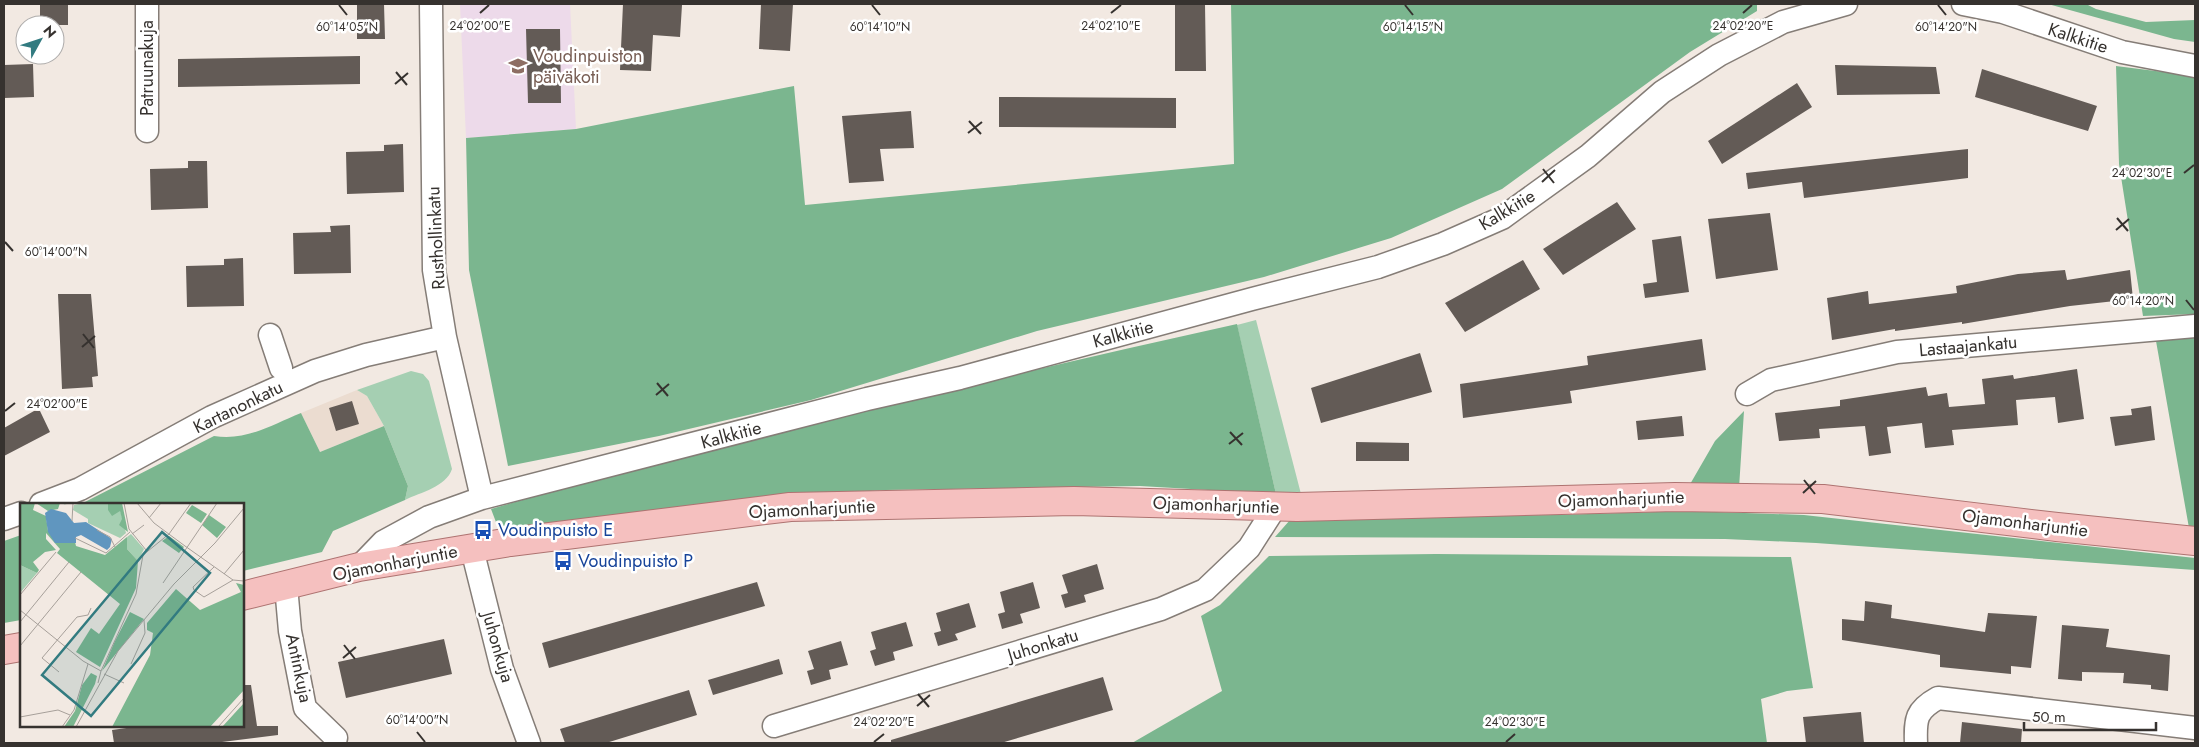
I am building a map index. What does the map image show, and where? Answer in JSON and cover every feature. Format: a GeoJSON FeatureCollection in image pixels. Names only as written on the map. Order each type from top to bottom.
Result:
{"type":"FeatureCollection","features":[{"type":"Feature","properties":{"kind":"main road","name":"Ojamonharjuntie"},"geometry":{"type":"LineString","coordinates":[[244,596],[359,567],[472,549],[790,507],[1074,501],[1297,508],[1675,497],[1823,499],[2195,542]]}},
{"type":"Feature","properties":{"kind":"main road"},"geometry":{"type":"LineString","coordinates":[[4,650],[20,646]]}},
{"type":"Feature","properties":{"kind":"street","name":"Patruunakuja"},"geometry":{"type":"LineString","coordinates":[[147,4],[147,131]]}},
{"type":"Feature","properties":{"kind":"street","name":"Rusthollinkatu"},"geometry":{"type":"LineString","coordinates":[[431,4],[434,270],[445,337],[482,498]]}},
{"type":"Feature","properties":{"kind":"street","name":"Kalkkitie"},"geometry":{"type":"LineString","coordinates":[[359,567],[383,542],[429,517],[482,498],[867,399],[960,378],[1378,267],[1443,244],[1502,218],[1588,156],[1662,92],[1719,54],[1783,22],[1846,4]]}},
{"type":"Feature","properties":{"kind":"street","name":"Kalkkitie"},"geometry":{"type":"LineString","coordinates":[[1963,4],[2003,12],[2122,52],[2195,66]]}},
{"type":"Feature","properties":{"kind":"street","name":"Lastaajankatu"},"geometry":{"type":"LineString","coordinates":[[1747,394],[1771,380],[1898,352],[2195,326]]}},
{"type":"Feature","properties":{"kind":"street"},"geometry":{"type":"LineString","coordinates":[[270,335],[281,368]]}},
{"type":"Feature","properties":{"kind":"street","name":"Kartanonkatu"},"geometry":{"type":"LineString","coordinates":[[45,503],[80,489],[212,417],[290,382],[366,355],[445,337]]}},
{"type":"Feature","properties":{"kind":"street","name":"Juhonkatu"},"geometry":{"type":"LineString","coordinates":[[774,726],[1161,609],[1206,590],[1248,548],[1276,506]]}},
{"type":"Feature","properties":{"kind":"street"},"geometry":{"type":"LineString","coordinates":[[4,520],[20,512]]}},
{"type":"Feature","properties":{"kind":"street","name":"Juhonkuja"},"geometry":{"type":"LineString","coordinates":[[472,549],[502,669],[529,743]]}},
{"type":"Feature","properties":{"kind":"street","name":"Antinkuja"},"geometry":{"type":"LineString","coordinates":[[286,586],[290,631],[305,708],[336,738]]}},
{"type":"Feature","properties":{"kind":"street"},"geometry":{"type":"LineString","coordinates":[[1916,743],[1915,728],[1918,715],[1924,705],[1938,698],[2195,728]]}},
{"type":"Feature","properties":{"kind":"shaded area","name":"Voudinpuiston päiväkoti"},"geometry":{"type":"Polygon","coordinates":[[[460,4],[570,4],[576,129],[466,138],[460,4]]]}},
{"type":"Feature","properties":{"kind":"shaded area"},"geometry":{"type":"Polygon","coordinates":[[[357,390],[367,396],[384,426],[320,452],[301,413],[357,390]]]}},
{"type":"Feature","properties":{"kind":"green space"},"geometry":{"type":"Polygon","coordinates":[[[1231,4],[1757,4],[1757,11],[1690,52],[1502,189],[1391,238],[1264,277],[1037,331],[811,400],[659,436],[508,466],[469,270],[466,138],[576,129],[794,86],[805,205],[1234,164],[1231,4]]]}},
{"type":"Feature","properties":{"kind":"green space"},"geometry":{"type":"Polygon","coordinates":[[[2048,4],[2086,4],[2096,9],[2146,22],[2195,20],[2195,42],[2174,39],[2048,4]]]}},
{"type":"Feature","properties":{"kind":"green space"},"geometry":{"type":"Polygon","coordinates":[[[2116,66],[2195,76],[2195,314],[2143,316],[2119,164],[2116,66]]]}},
{"type":"Feature","properties":{"kind":"green space"},"geometry":{"type":"Polygon","coordinates":[[[1256,320],[1301,494],[1276,494],[1237,325],[1256,320]]]}},
{"type":"Feature","properties":{"kind":"green space"},"geometry":{"type":"Polygon","coordinates":[[[1237,324],[1276,494],[1140,486],[885,490],[751,499],[499,530],[491,509],[676,458],[863,410],[1237,324]]]}},
{"type":"Feature","properties":{"kind":"green space"},"geometry":{"type":"Polygon","coordinates":[[[2195,337],[2195,529],[2189,528],[2156,341],[2195,337]]]}},
{"type":"Feature","properties":{"kind":"green space"},"geometry":{"type":"Polygon","coordinates":[[[411,371],[423,374],[429,381],[452,469],[439,485],[405,500],[408,486],[384,426],[367,396],[357,390],[411,371]]]}},
{"type":"Feature","properties":{"kind":"green space"},"geometry":{"type":"Polygon","coordinates":[[[1744,411],[1739,488],[1689,486],[1715,441],[1744,411]]]}},
{"type":"Feature","properties":{"kind":"green space"},"geometry":{"type":"Polygon","coordinates":[[[301,413],[320,452],[384,426],[408,486],[405,500],[333,531],[322,552],[244,571],[244,503],[83,503],[214,436],[237,436],[269,427],[301,413]]]}},
{"type":"Feature","properties":{"kind":"green space"},"geometry":{"type":"Polygon","coordinates":[[[1688,511],[1804,515],[2195,558],[2195,570],[1816,543],[1725,539],[1275,537],[1290,520],[1310,516],[1555,515],[1688,511]]]}},
{"type":"Feature","properties":{"kind":"green space"},"geometry":{"type":"Polygon","coordinates":[[[20,535],[20,620],[4,623],[4,541],[20,535]]]}},
{"type":"Feature","properties":{"kind":"green space"},"geometry":{"type":"Polygon","coordinates":[[[1436,554],[1791,557],[1813,688],[1787,691],[1761,699],[1767,743],[1132,743],[1222,691],[1201,616],[1220,605],[1269,556],[1436,554]]]}},
{"type":"Feature","properties":{"kind":"building"},"geometry":{"type":"Polygon","coordinates":[[[40,4],[68,4],[68,25],[65,25],[65,15],[40,15],[40,4]]]}},
{"type":"Feature","properties":{"kind":"building"},"geometry":{"type":"Polygon","coordinates":[[[357,4],[384,4],[385,39],[357,39],[357,4]]]}},
{"type":"Feature","properties":{"kind":"building"},"geometry":{"type":"Polygon","coordinates":[[[623,4],[682,5],[680,37],[653,35],[651,71],[620,70],[623,4]]]}},
{"type":"Feature","properties":{"kind":"building"},"geometry":{"type":"Polygon","coordinates":[[[761,4],[793,4],[790,51],[759,49],[761,4]]]}},
{"type":"Feature","properties":{"kind":"building"},"geometry":{"type":"Polygon","coordinates":[[[1175,4],[1205,4],[1206,71],[1175,71],[1175,4]]]}},
{"type":"Feature","properties":{"kind":"building"},"geometry":{"type":"Polygon","coordinates":[[[526,29],[560,29],[561,103],[528,103],[526,29]]]}},
{"type":"Feature","properties":{"kind":"building"},"geometry":{"type":"Polygon","coordinates":[[[360,56],[360,84],[178,87],[178,59],[360,56]]]}},
{"type":"Feature","properties":{"kind":"building"},"geometry":{"type":"Polygon","coordinates":[[[4,65],[33,65],[34,97],[4,98],[4,65]]]}},
{"type":"Feature","properties":{"kind":"building"},"geometry":{"type":"Polygon","coordinates":[[[1835,65],[1936,67],[1940,94],[1837,95],[1835,65]]]}},
{"type":"Feature","properties":{"kind":"building"},"geometry":{"type":"Polygon","coordinates":[[[1982,69],[2097,106],[2088,131],[1975,97],[1982,69]]]}},
{"type":"Feature","properties":{"kind":"building"},"geometry":{"type":"Polygon","coordinates":[[[1797,83],[1812,107],[1722,164],[1708,141],[1797,83]]]}},
{"type":"Feature","properties":{"kind":"building"},"geometry":{"type":"Polygon","coordinates":[[[999,97],[1176,98],[1176,128],[999,127],[999,97]]]}},
{"type":"Feature","properties":{"kind":"building"},"geometry":{"type":"Polygon","coordinates":[[[911,111],[914,148],[880,149],[884,181],[849,183],[842,116],[911,111]]]}},
{"type":"Feature","properties":{"kind":"building"},"geometry":{"type":"Polygon","coordinates":[[[403,144],[404,192],[347,194],[346,152],[384,151],[384,145],[403,144]]]}},
{"type":"Feature","properties":{"kind":"building"},"geometry":{"type":"Polygon","coordinates":[[[1968,149],[1968,178],[1804,198],[1802,182],[1748,189],[1746,173],[1968,149]]]}},
{"type":"Feature","properties":{"kind":"building"},"geometry":{"type":"Polygon","coordinates":[[[188,161],[207,161],[208,208],[151,210],[150,169],[188,168],[188,161]]]}},
{"type":"Feature","properties":{"kind":"building"},"geometry":{"type":"Polygon","coordinates":[[[1617,202],[1636,229],[1563,275],[1543,249],[1617,202]]]}},
{"type":"Feature","properties":{"kind":"building"},"geometry":{"type":"Polygon","coordinates":[[[1770,213],[1778,270],[1716,279],[1708,219],[1770,213]]]}},
{"type":"Feature","properties":{"kind":"building"},"geometry":{"type":"Polygon","coordinates":[[[350,225],[351,273],[294,274],[293,233],[331,232],[330,226],[350,225]]]}},
{"type":"Feature","properties":{"kind":"building"},"geometry":{"type":"Polygon","coordinates":[[[1681,236],[1689,292],[1645,298],[1643,284],[1657,282],[1652,240],[1681,236]]]}},
{"type":"Feature","properties":{"kind":"building"},"geometry":{"type":"Polygon","coordinates":[[[243,258],[244,306],[187,307],[186,266],[224,265],[224,259],[243,258]]]}},
{"type":"Feature","properties":{"kind":"building"},"geometry":{"type":"Polygon","coordinates":[[[1523,260],[1540,289],[1465,332],[1445,303],[1523,260]]]}},
{"type":"Feature","properties":{"kind":"building"},"geometry":{"type":"Polygon","coordinates":[[[2065,270],[2067,280],[2130,270],[2133,299],[2070,306],[1962,324],[1962,322],[1895,331],[1895,329],[1832,340],[1827,298],[1868,291],[1869,304],[1957,293],[1956,286],[2018,274],[2065,270]]]}},
{"type":"Feature","properties":{"kind":"building"},"geometry":{"type":"Polygon","coordinates":[[[58,294],[91,294],[98,376],[92,377],[93,387],[62,389],[58,294]]]}},
{"type":"Feature","properties":{"kind":"building"},"geometry":{"type":"Polygon","coordinates":[[[1702,339],[1706,370],[1570,391],[1572,403],[1463,418],[1460,384],[1588,365],[1587,356],[1702,339]]]}},
{"type":"Feature","properties":{"kind":"building"},"geometry":{"type":"Polygon","coordinates":[[[1420,353],[1432,392],[1321,423],[1311,388],[1420,353]]]}},
{"type":"Feature","properties":{"kind":"building"},"geometry":{"type":"Polygon","coordinates":[[[2077,369],[2084,419],[2058,423],[2055,397],[2016,400],[2018,425],[1952,430],[1954,445],[1925,448],[1922,423],[1887,427],[1891,453],[1869,456],[1865,426],[1819,429],[1820,438],[1779,441],[1775,413],[1840,406],[1840,400],[1926,387],[1928,396],[1947,393],[1949,407],[1985,404],[1982,379],[2013,375],[2014,379],[2077,369]]]}},
{"type":"Feature","properties":{"kind":"building"},"geometry":{"type":"Polygon","coordinates":[[[352,401],[359,424],[336,431],[329,408],[352,401]]]}},
{"type":"Feature","properties":{"kind":"building"},"geometry":{"type":"Polygon","coordinates":[[[2151,406],[2155,440],[2115,446],[2110,417],[2132,415],[2131,409],[2151,406]]]}},
{"type":"Feature","properties":{"kind":"building"},"geometry":{"type":"Polygon","coordinates":[[[34,411],[40,411],[50,432],[4,456],[4,428],[34,411]]]}},
{"type":"Feature","properties":{"kind":"building"},"geometry":{"type":"Polygon","coordinates":[[[1682,416],[1684,436],[1638,440],[1636,421],[1682,416]]]}},
{"type":"Feature","properties":{"kind":"building"},"geometry":{"type":"Polygon","coordinates":[[[1356,442],[1409,443],[1409,461],[1356,461],[1356,442]]]}},
{"type":"Feature","properties":{"kind":"building"},"geometry":{"type":"Polygon","coordinates":[[[1097,564],[1104,589],[1084,595],[1086,602],[1065,608],[1061,595],[1068,593],[1062,575],[1097,564]]]}},
{"type":"Feature","properties":{"kind":"building"},"geometry":{"type":"Polygon","coordinates":[[[757,582],[765,606],[549,668],[542,643],[757,582]]]}},
{"type":"Feature","properties":{"kind":"building"},"geometry":{"type":"Polygon","coordinates":[[[1033,582],[1040,608],[1020,614],[1023,623],[1002,629],[998,614],[1005,612],[1000,592],[1033,582]]]}},
{"type":"Feature","properties":{"kind":"building"},"geometry":{"type":"Polygon","coordinates":[[[1865,601],[1892,605],[1891,618],[1985,632],[1988,613],[2037,616],[2031,668],[2011,666],[2011,674],[1940,667],[1940,655],[1842,640],[1842,619],[1864,621],[1865,601]]]}},
{"type":"Feature","properties":{"kind":"building"},"geometry":{"type":"Polygon","coordinates":[[[969,603],[976,627],[955,634],[958,640],[938,646],[934,633],[941,631],[936,613],[969,603]]]}},
{"type":"Feature","properties":{"kind":"building"},"geometry":{"type":"Polygon","coordinates":[[[906,622],[913,646],[893,652],[895,660],[875,666],[870,651],[876,649],[871,632],[906,622]]]}},
{"type":"Feature","properties":{"kind":"building"},"geometry":{"type":"Polygon","coordinates":[[[2062,625],[2109,629],[2106,647],[2170,655],[2168,691],[2151,689],[2151,685],[2123,683],[2124,673],[2082,672],[2082,681],[2058,679],[2062,625]]]}},
{"type":"Feature","properties":{"kind":"building"},"geometry":{"type":"Polygon","coordinates":[[[444,639],[452,674],[346,698],[338,662],[444,639]]]}},
{"type":"Feature","properties":{"kind":"building"},"geometry":{"type":"Polygon","coordinates":[[[841,641],[848,665],[829,670],[831,679],[811,685],[807,671],[814,669],[808,651],[841,641]]]}},
{"type":"Feature","properties":{"kind":"building"},"geometry":{"type":"Polygon","coordinates":[[[779,659],[783,674],[713,695],[708,680],[779,659]]]}},
{"type":"Feature","properties":{"kind":"building"},"geometry":{"type":"Polygon","coordinates":[[[1103,677],[1113,710],[1001,743],[891,743],[891,740],[1103,677]]]}},
{"type":"Feature","properties":{"kind":"building"},"geometry":{"type":"Polygon","coordinates":[[[244,685],[251,685],[257,726],[278,726],[278,735],[214,743],[114,743],[112,730],[134,727],[244,727],[244,685]]]}},
{"type":"Feature","properties":{"kind":"building"},"geometry":{"type":"Polygon","coordinates":[[[689,690],[697,715],[606,743],[565,743],[560,729],[689,690]]]}},
{"type":"Feature","properties":{"kind":"building"},"geometry":{"type":"Polygon","coordinates":[[[1861,712],[1864,743],[1806,743],[1803,717],[1861,712]]]}},
{"type":"Feature","properties":{"kind":"building"},"geometry":{"type":"Polygon","coordinates":[[[1962,722],[2022,729],[2021,743],[1960,743],[1962,722]]]}},
{"type":"Feature","properties":{"kind":"place","name":"Voudinpuiston päiväkoti"},"geometry":{"type":"Point","coordinates":[518,66]}},
{"type":"Feature","properties":{"kind":"place","name":"Voudinpuisto E"},"geometry":{"type":"Point","coordinates":[483,530]}},
{"type":"Feature","properties":{"kind":"place","name":"Voudinpuisto P"},"geometry":{"type":"Point","coordinates":[563,561]}}]}
